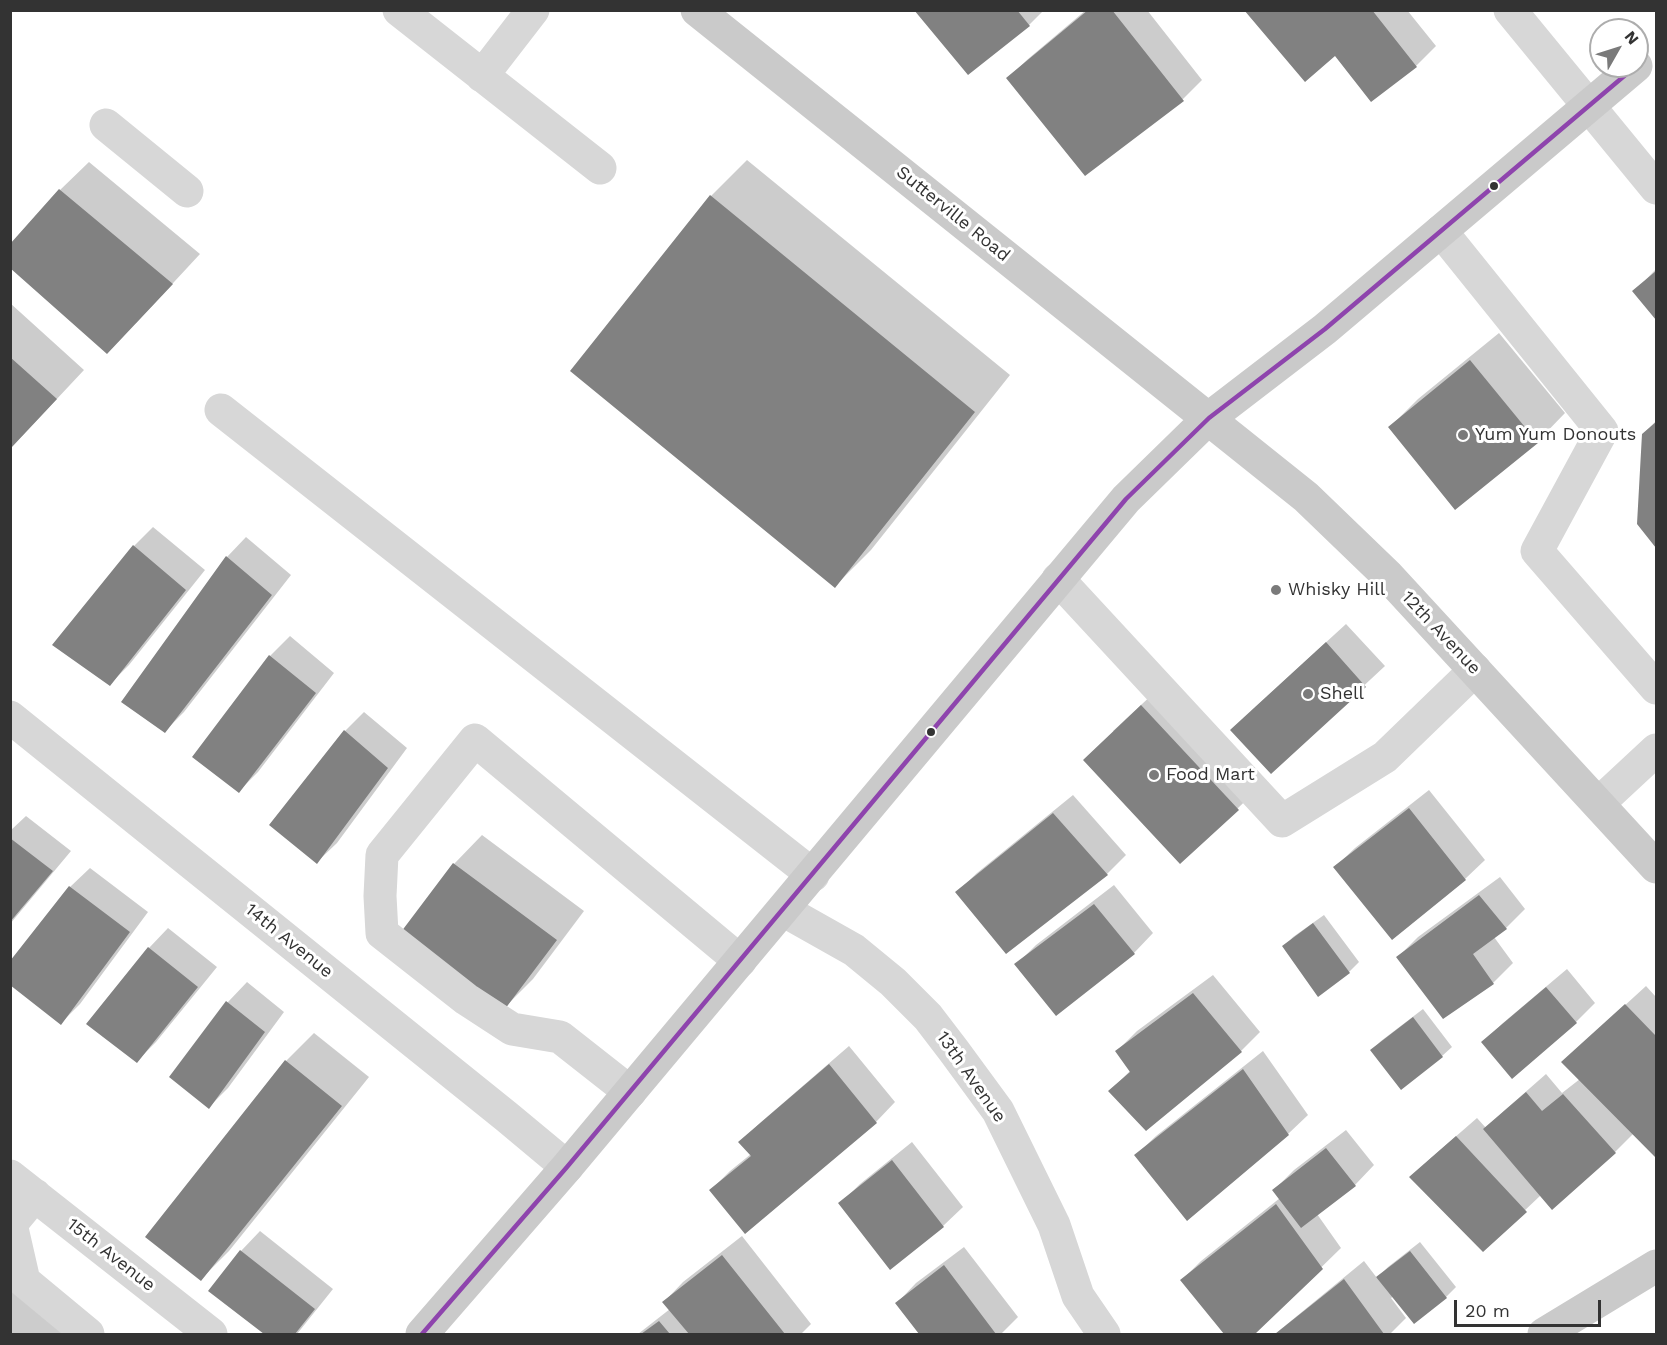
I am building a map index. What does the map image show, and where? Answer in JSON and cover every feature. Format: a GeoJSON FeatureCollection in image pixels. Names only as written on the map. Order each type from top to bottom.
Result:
{"type":"FeatureCollection","features":[{"type":"Feature","properties":{"kind":"main road","name":"Sutterville Road"},"geometry":{"type":"LineString","coordinates":[[697,10],[1209,418]]}},
{"type":"Feature","properties":{"kind":"main road"},"geometry":{"type":"LineString","coordinates":[[422,1335],[813,875],[1126,499],[1209,418],[1325,329],[1622,78]]}},
{"type":"Feature","properties":{"kind":"main road","name":"12th Avenue"},"geometry":{"type":"LineString","coordinates":[[1209,418],[1306,497],[1388,576],[1656,867]]}},
{"type":"Feature","properties":{"kind":"main road"},"geometry":{"type":"LineString","coordinates":[[1544,1335],[1656,1266]]}},
{"type":"Feature","properties":{"kind":"street"},"geometry":{"type":"LineString","coordinates":[[399,10],[600,168]]}},
{"type":"Feature","properties":{"kind":"street"},"geometry":{"type":"LineString","coordinates":[[482,76],[533,10]]}},
{"type":"Feature","properties":{"kind":"street"},"geometry":{"type":"LineString","coordinates":[[1510,10],[1656,188]]}},
{"type":"Feature","properties":{"kind":"street"},"geometry":{"type":"LineString","coordinates":[[106,125],[187,191]]}},
{"type":"Feature","properties":{"kind":"street"},"geometry":{"type":"LineString","coordinates":[[1441,231],[1602,431],[1537,550],[1656,688]]}},
{"type":"Feature","properties":{"kind":"street"},"geometry":{"type":"LineString","coordinates":[[221,410],[813,875]]}},
{"type":"Feature","properties":{"kind":"street"},"geometry":{"type":"LineString","coordinates":[[1058,579],[1282,821],[1385,757],[1475,670]]}},
{"type":"Feature","properties":{"kind":"street","name":"14th Avenue"},"geometry":{"type":"LineString","coordinates":[[10,717],[567,1167]]}},
{"type":"Feature","properties":{"kind":"street"},"geometry":{"type":"LineString","coordinates":[[630,1092],[560,1036],[512,1029],[466,999],[382,933],[381,855],[475,740],[740,961]]}},
{"type":"Feature","properties":{"kind":"street"},"geometry":{"type":"LineString","coordinates":[[1599,803],[1656,750]]}},
{"type":"Feature","properties":{"kind":"street","name":"13th Avenue"},"geometry":{"type":"LineString","coordinates":[[783,910],[854,950],[893,982],[928,1017],[954,1051],[998,1112],[1054,1226],[1078,1296],[1104,1335]]}},
{"type":"Feature","properties":{"kind":"street"},"geometry":{"type":"LineString","coordinates":[[23,1185],[11,1224],[24,1281],[88,1335]]}},
{"type":"Feature","properties":{"kind":"street","name":"15th Avenue"},"geometry":{"type":"LineString","coordinates":[[23,1185],[211,1335]]}},
{"type":"Feature","properties":{"kind":"building"},"geometry":{"type":"Polygon","coordinates":[[[914,10],[1017,10],[1030,26],[968,75],[914,10]]]}},
{"type":"Feature","properties":{"kind":"building"},"geometry":{"type":"Polygon","coordinates":[[[1088,10],[1112,10],[1184,101],[1085,176],[1006,78],[1088,10]]]}},
{"type":"Feature","properties":{"kind":"building"},"geometry":{"type":"Polygon","coordinates":[[[1244,10],[1372,10],[1417,67],[1371,102],[1335,56],[1305,82],[1244,10]]]}},
{"type":"Feature","properties":{"kind":"building"},"geometry":{"type":"Polygon","coordinates":[[[59,189],[173,284],[107,354],[10,268],[10,244],[59,189]]]}},
{"type":"Feature","properties":{"kind":"building"},"geometry":{"type":"Polygon","coordinates":[[[710,195],[975,412],[835,588],[570,371],[710,195]]]}},
{"type":"Feature","properties":{"kind":"building"},"geometry":{"type":"Polygon","coordinates":[[[1656,271],[1656,320],[1632,291],[1656,271]]]}},
{"type":"Feature","properties":{"kind":"building"},"geometry":{"type":"Polygon","coordinates":[[[10,357],[57,399],[10,449],[10,357]]]}},
{"type":"Feature","properties":{"kind":"building","name":"Yum Yum Donouts"},"geometry":{"type":"Polygon","coordinates":[[[1470,360],[1538,443],[1455,510],[1388,427],[1470,360]]]}},
{"type":"Feature","properties":{"kind":"building"},"geometry":{"type":"Polygon","coordinates":[[[1656,422],[1656,548],[1637,524],[1642,434],[1656,422]]]}},
{"type":"Feature","properties":{"kind":"building"},"geometry":{"type":"Polygon","coordinates":[[[133,545],[186,590],[110,686],[52,645],[133,545]]]}},
{"type":"Feature","properties":{"kind":"building"},"geometry":{"type":"Polygon","coordinates":[[[226,556],[272,595],[165,733],[121,702],[226,556]]]}},
{"type":"Feature","properties":{"kind":"building"},"geometry":{"type":"Polygon","coordinates":[[[1326,642],[1366,687],[1271,774],[1230,730],[1326,642]]]}},
{"type":"Feature","properties":{"kind":"building"},"geometry":{"type":"Polygon","coordinates":[[[269,655],[316,693],[239,793],[192,757],[269,655]]]}},
{"type":"Feature","properties":{"kind":"building"},"geometry":{"type":"Polygon","coordinates":[[[1141,705],[1239,810],[1180,864],[1083,760],[1141,705]]]}},
{"type":"Feature","properties":{"kind":"building"},"geometry":{"type":"Polygon","coordinates":[[[344,730],[388,768],[317,864],[269,825],[344,730]]]}},
{"type":"Feature","properties":{"kind":"building"},"geometry":{"type":"Polygon","coordinates":[[[1409,808],[1466,880],[1392,940],[1333,867],[1409,808]]]}},
{"type":"Feature","properties":{"kind":"building"},"geometry":{"type":"Polygon","coordinates":[[[1053,813],[1108,875],[1006,954],[955,892],[1053,813]]]}},
{"type":"Feature","properties":{"kind":"building"},"geometry":{"type":"Polygon","coordinates":[[[10,838],[53,871],[10,922],[10,838]]]}},
{"type":"Feature","properties":{"kind":"building"},"geometry":{"type":"Polygon","coordinates":[[[453,863],[557,940],[505,1009],[401,932],[453,863]]]}},
{"type":"Feature","properties":{"kind":"building"},"geometry":{"type":"Polygon","coordinates":[[[69,886],[130,932],[61,1025],[10,985],[10,961],[69,886]]]}},
{"type":"Feature","properties":{"kind":"building"},"geometry":{"type":"Polygon","coordinates":[[[1479,895],[1507,929],[1473,954],[1494,984],[1443,1019],[1396,957],[1479,895]]]}},
{"type":"Feature","properties":{"kind":"building"},"geometry":{"type":"Polygon","coordinates":[[[1094,904],[1135,954],[1056,1016],[1014,964],[1094,904]]]}},
{"type":"Feature","properties":{"kind":"building"},"geometry":{"type":"Polygon","coordinates":[[[1313,923],[1350,973],[1318,997],[1282,946],[1313,923]]]}},
{"type":"Feature","properties":{"kind":"building"},"geometry":{"type":"Polygon","coordinates":[[[148,947],[198,987],[137,1063],[86,1024],[148,947]]]}},
{"type":"Feature","properties":{"kind":"building"},"geometry":{"type":"Polygon","coordinates":[[[1546,987],[1577,1023],[1512,1079],[1481,1042],[1546,987]]]}},
{"type":"Feature","properties":{"kind":"building"},"geometry":{"type":"Polygon","coordinates":[[[1193,993],[1242,1052],[1146,1131],[1108,1091],[1130,1072],[1115,1051],[1193,993]]]}},
{"type":"Feature","properties":{"kind":"building"},"geometry":{"type":"Polygon","coordinates":[[[226,1001],[265,1032],[209,1109],[169,1077],[226,1001]]]}},
{"type":"Feature","properties":{"kind":"building"},"geometry":{"type":"Polygon","coordinates":[[[1625,1004],[1656,1036],[1656,1158],[1561,1062],[1625,1004]]]}},
{"type":"Feature","properties":{"kind":"building"},"geometry":{"type":"Polygon","coordinates":[[[1413,1017],[1443,1057],[1401,1090],[1370,1050],[1413,1017]]]}},
{"type":"Feature","properties":{"kind":"building"},"geometry":{"type":"Polygon","coordinates":[[[285,1060],[342,1106],[201,1281],[145,1237],[285,1060]]]}},
{"type":"Feature","properties":{"kind":"building"},"geometry":{"type":"Polygon","coordinates":[[[829,1064],[877,1123],[745,1234],[709,1190],[751,1156],[738,1142],[829,1064]]]}},
{"type":"Feature","properties":{"kind":"building"},"geometry":{"type":"Polygon","coordinates":[[[1243,1069],[1289,1135],[1187,1221],[1134,1155],[1243,1069]]]}},
{"type":"Feature","properties":{"kind":"building"},"geometry":{"type":"Polygon","coordinates":[[[1526,1092],[1542,1111],[1563,1094],[1616,1153],[1552,1210],[1483,1129],[1526,1092]]]}},
{"type":"Feature","properties":{"kind":"building"},"geometry":{"type":"Polygon","coordinates":[[[1456,1136],[1527,1212],[1483,1252],[1409,1177],[1456,1136]]]}},
{"type":"Feature","properties":{"kind":"building"},"geometry":{"type":"Polygon","coordinates":[[[1326,1148],[1356,1186],[1301,1228],[1272,1190],[1326,1148]]]}},
{"type":"Feature","properties":{"kind":"building"},"geometry":{"type":"Polygon","coordinates":[[[892,1160],[944,1227],[890,1270],[838,1203],[892,1160]]]}},
{"type":"Feature","properties":{"kind":"building"},"geometry":{"type":"Polygon","coordinates":[[[1276,1204],[1323,1269],[1255,1334],[1224,1334],[1180,1280],[1276,1204]]]}},
{"type":"Feature","properties":{"kind":"building"},"geometry":{"type":"Polygon","coordinates":[[[240,1250],[315,1309],[295,1334],[264,1334],[208,1291],[240,1250]]]}},
{"type":"Feature","properties":{"kind":"building"},"geometry":{"type":"Polygon","coordinates":[[[1410,1251],[1447,1298],[1414,1324],[1376,1277],[1410,1251]]]}},
{"type":"Feature","properties":{"kind":"building"},"geometry":{"type":"Polygon","coordinates":[[[722,1255],[785,1334],[689,1334],[662,1302],[722,1255]]]}},
{"type":"Feature","properties":{"kind":"building"},"geometry":{"type":"Polygon","coordinates":[[[944,1265],[996,1334],[919,1334],[895,1303],[944,1265]]]}},
{"type":"Feature","properties":{"kind":"building"},"geometry":{"type":"Polygon","coordinates":[[[1344,1279],[1384,1334],[1275,1334],[1344,1279]]]}},
{"type":"Feature","properties":{"kind":"building"},"geometry":{"type":"Polygon","coordinates":[[[659,1321],[670,1334],[641,1334],[659,1321]]]}},
{"type":"Feature","properties":{"kind":"transit line"},"geometry":{"type":"LineString","coordinates":[[422,1334],[567,1167],[1126,499],[1209,418],[1325,329],[1622,78]]}},
{"type":"Feature","properties":{"kind":"place","name":"Yum Yum Donouts"},"geometry":{"type":"Point","coordinates":[1463,435]}},
{"type":"Feature","properties":{"kind":"place","name":"Whisky Hill"},"geometry":{"type":"Point","coordinates":[1276,590]}},
{"type":"Feature","properties":{"kind":"place","name":"Shell"},"geometry":{"type":"Point","coordinates":[1308,694]}},
{"type":"Feature","properties":{"kind":"place","name":"Food Mart"},"geometry":{"type":"Point","coordinates":[1154,775]}}]}
